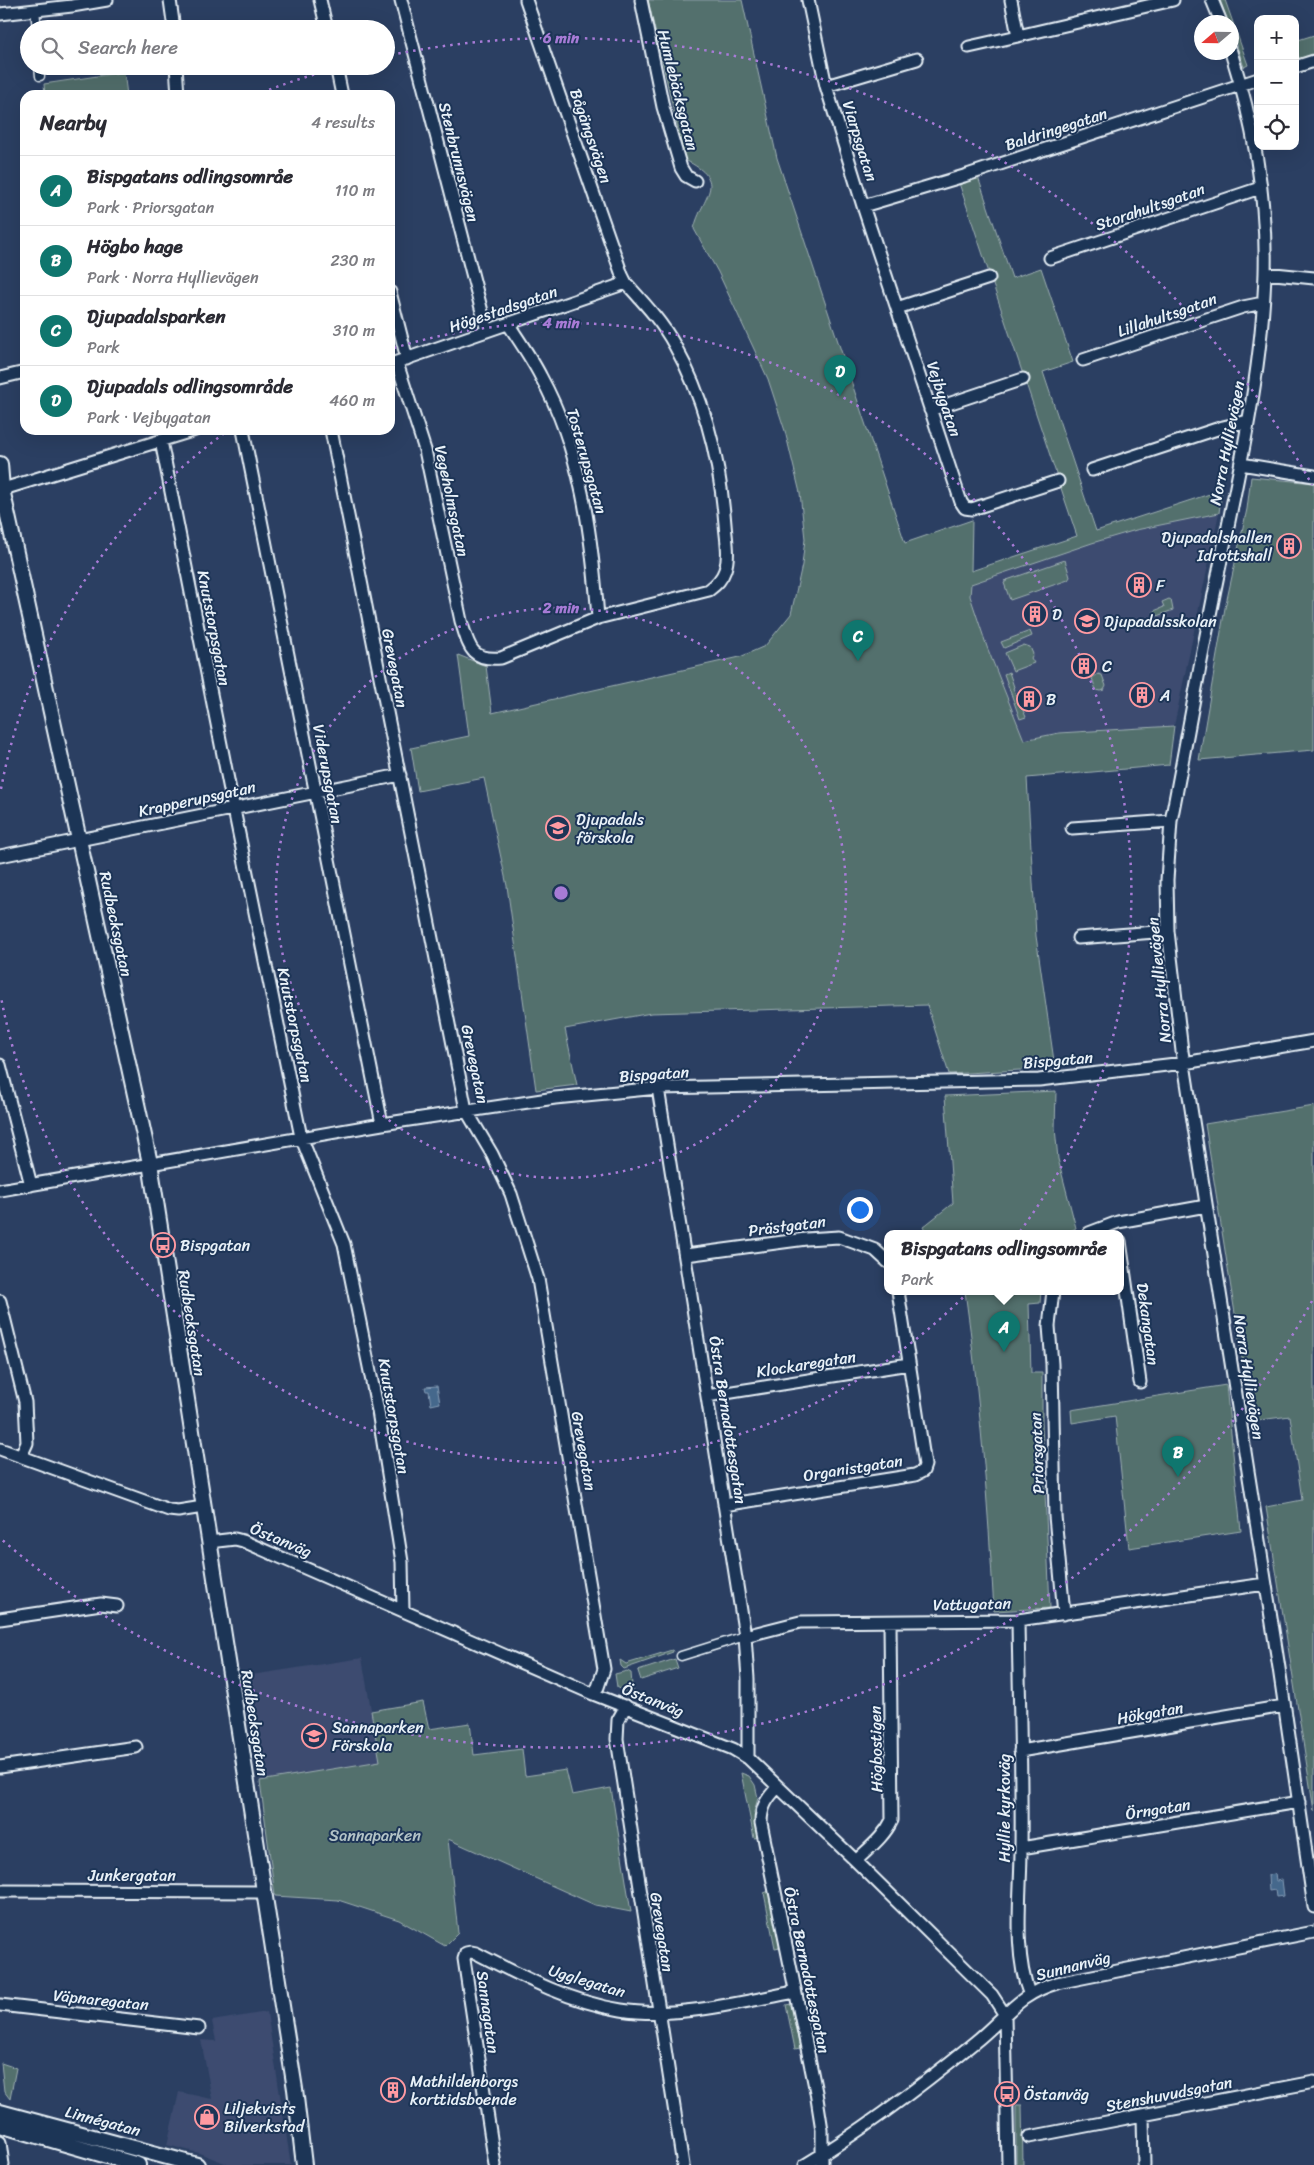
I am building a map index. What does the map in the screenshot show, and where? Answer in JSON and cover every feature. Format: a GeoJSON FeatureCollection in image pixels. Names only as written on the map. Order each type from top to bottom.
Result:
{"type":"FeatureCollection","features":[{"type":"Feature","properties":{"kind":"street"},"geometry":{"type":"LineString","coordinates":[[0,14],[71,3],[107,0]]}},
{"type":"Feature","properties":{"kind":"street"},"geometry":{"type":"LineString","coordinates":[[170,0],[173,20]]}},
{"type":"Feature","properties":{"kind":"street"},"geometry":{"type":"LineString","coordinates":[[320,0],[325,20]]}},
{"type":"Feature","properties":{"kind":"street","name":"Stenbrunnsvägen"},"geometry":{"type":"LineString","coordinates":[[401,0],[487,331]]}},
{"type":"Feature","properties":{"kind":"street","name":"Bågängsvägen"},"geometry":{"type":"LineString","coordinates":[[526,0],[626,283]]}},
{"type":"Feature","properties":{"kind":"street","name":"Humlebäcksgatan"},"geometry":{"type":"LineString","coordinates":[[641,0],[663,107],[681,168],[686,176],[694,181]]}},
{"type":"Feature","properties":{"kind":"street","name":"Viarpsgatan"},"geometry":{"type":"LineString","coordinates":[[808,0],[826,86],[863,206]]}},
{"type":"Feature","properties":{"kind":"street"},"geometry":{"type":"LineString","coordinates":[[1011,0],[1018,36]]}},
{"type":"Feature","properties":{"kind":"street"},"geometry":{"type":"LineString","coordinates":[[969,47],[1173,0]]}},
{"type":"Feature","properties":{"kind":"street"},"geometry":{"type":"LineString","coordinates":[[1212,0],[1218,15]]}},
{"type":"Feature","properties":{"kind":"street"},"geometry":{"type":"LineString","coordinates":[[35,10],[36,20]]}},
{"type":"Feature","properties":{"kind":"street","name":"Viarpsgatan"},"geometry":{"type":"LineString","coordinates":[[826,86],[917,59]]}},
{"type":"Feature","properties":{"kind":"street","name":"Norra Hyllievägen"},"geometry":{"type":"LineString","coordinates":[[1234,60],[1241,84],[1260,188],[1265,272],[1260,340],[1248,421],[1171,821],[1167,880],[1168,931],[1184,1063],[1314,1907]]}},
{"type":"Feature","properties":{"kind":"street"},"geometry":{"type":"LineString","coordinates":[[1299,66],[1314,61]]}},
{"type":"Feature","properties":{"kind":"street"},"geometry":{"type":"LineString","coordinates":[[177,75],[178,90]]}},
{"type":"Feature","properties":{"kind":"street"},"geometry":{"type":"LineString","coordinates":[[338,75],[341,90]]}},
{"type":"Feature","properties":{"kind":"street","name":"Baldringegatan"},"geometry":{"type":"LineString","coordinates":[[863,206],[964,176],[1254,80]]}},
{"type":"Feature","properties":{"kind":"street","name":"Storahultsgatan"},"geometry":{"type":"LineString","coordinates":[[1050,258],[1260,188]]}},
{"type":"Feature","properties":{"kind":"street","name":"Vejbygatan"},"geometry":{"type":"LineString","coordinates":[[863,206],[961,502],[966,508],[972,509],[1058,481]]}},
{"type":"Feature","properties":{"kind":"street"},"geometry":{"type":"LineString","coordinates":[[1265,272],[1314,278]]}},
{"type":"Feature","properties":{"kind":"street"},"geometry":{"type":"LineString","coordinates":[[897,308],[989,278]]}},
{"type":"Feature","properties":{"kind":"street"},"geometry":{"type":"LineString","coordinates":[[598,618],[709,590],[720,581],[728,558],[717,459],[710,428],[702,405],[676,347],[663,324],[626,283]]}},
{"type":"Feature","properties":{"kind":"street","name":"Högestadsgatan"},"geometry":{"type":"LineString","coordinates":[[398,362],[626,283]]}},
{"type":"Feature","properties":{"kind":"street","name":"Lillahultsgatan"},"geometry":{"type":"LineString","coordinates":[[1083,360],[1243,307],[1262,303]]}},
{"type":"Feature","properties":{"kind":"street","name":"Tosterupsgatan"},"geometry":{"type":"LineString","coordinates":[[509,324],[542,377],[564,431],[577,472],[592,541],[598,618]]}},
{"type":"Feature","properties":{"kind":"street","name":"Vegeholmsgatan"},"geometry":{"type":"LineString","coordinates":[[395,336],[398,362],[425,450],[461,621],[469,647],[477,656],[489,659],[501,658],[598,618]]}},
{"type":"Feature","properties":{"kind":"street"},"geometry":{"type":"LineString","coordinates":[[0,378],[20,373]]}},
{"type":"Feature","properties":{"kind":"street"},"geometry":{"type":"LineString","coordinates":[[930,410],[1023,379]]}},
{"type":"Feature","properties":{"kind":"street"},"geometry":{"type":"LineString","coordinates":[[1092,470],[1223,427],[1248,421]]}},
{"type":"Feature","properties":{"kind":"street"},"geometry":{"type":"LineString","coordinates":[[1,490],[180,435]]}},
{"type":"Feature","properties":{"kind":"street","name":"Viderupsgatan"},"geometry":{"type":"LineString","coordinates":[[244,435],[382,1124]]}},
{"type":"Feature","properties":{"kind":"street","name":"Grevegatan"},"geometry":{"type":"LineString","coordinates":[[332,435],[466,1110],[492,1154],[511,1194],[538,1279],[604,1669],[598,1687],[593,1694]]}},
{"type":"Feature","properties":{"kind":"street","name":"Knutstorpsgatan"},"geometry":{"type":"LineString","coordinates":[[161,441],[233,808],[301,1137],[344,1244],[378,1411],[402,1562],[403,1611]]}},
{"type":"Feature","properties":{"kind":"street","name":"Rudbecksgatan"},"geometry":{"type":"LineString","coordinates":[[0,464],[1,490],[150,1163],[295,2090],[304,2165]]}},
{"type":"Feature","properties":{"kind":"street"},"geometry":{"type":"LineString","coordinates":[[1240,464],[1314,476]]}},
{"type":"Feature","properties":{"kind":"street","name":"Krapperupsgatan"},"geometry":{"type":"LineString","coordinates":[[0,856],[400,775]]}},
{"type":"Feature","properties":{"kind":"street"},"geometry":{"type":"LineString","coordinates":[[1072,828],[1171,821]]}},
{"type":"Feature","properties":{"kind":"street"},"geometry":{"type":"LineString","coordinates":[[1078,938],[1168,931]]}},
{"type":"Feature","properties":{"kind":"street","name":"Bispgatan"},"geometry":{"type":"LineString","coordinates":[[0,1190],[301,1137],[466,1110],[555,1098],[658,1088],[1039,1080],[1184,1063],[1314,1041]]}},
{"type":"Feature","properties":{"kind":"street"},"geometry":{"type":"LineString","coordinates":[[0,1064],[31,1185]]}},
{"type":"Feature","properties":{"kind":"street","name":"Östra Bernadottesgatan"},"geometry":{"type":"LineString","coordinates":[[658,1088],[746,1636],[748,1758]]}},
{"type":"Feature","properties":{"kind":"street"},"geometry":{"type":"LineString","coordinates":[[1118,1228],[1206,1206]]}},
{"type":"Feature","properties":{"kind":"street","name":"Prästgatan"},"geometry":{"type":"LineString","coordinates":[[686,1255],[806,1239],[839,1237],[875,1250],[884,1258]]}},
{"type":"Feature","properties":{"kind":"street","name":"Dekangatan"},"geometry":{"type":"LineString","coordinates":[[1124,1269],[1140,1382]]}},
{"type":"Feature","properties":{"kind":"street","name":"Organistgatan"},"geometry":{"type":"LineString","coordinates":[[724,1505],[915,1475],[923,1471],[925,1465],[899,1295]]}},
{"type":"Feature","properties":{"kind":"street","name":"Priorsgatan"},"geometry":{"type":"LineString","coordinates":[[1053,1295],[1049,1326],[1052,1364],[1054,1506],[1064,1614]]}},
{"type":"Feature","properties":{"kind":"street"},"geometry":{"type":"LineString","coordinates":[[0,1301],[25,1402],[27,1443],[21,1456]]}},
{"type":"Feature","properties":{"kind":"street","name":"Klockaregatan"},"geometry":{"type":"LineString","coordinates":[[707,1396],[910,1364]]}},
{"type":"Feature","properties":{"kind":"street"},"geometry":{"type":"LineString","coordinates":[[0,1449],[169,1510],[178,1511],[203,1507]]}},
{"type":"Feature","properties":{"kind":"street","name":"Östanväg"},"geometry":{"type":"LineString","coordinates":[[209,1542],[235,1539],[243,1541],[593,1694],[734,1749],[748,1758],[856,1861],[992,1995],[1005,2014]]}},
{"type":"Feature","properties":{"kind":"street","name":"Vattugatan"},"geometry":{"type":"LineString","coordinates":[[681,1656],[800,1622],[1018,1620],[1265,1584]]}},
{"type":"Feature","properties":{"kind":"street"},"geometry":{"type":"LineString","coordinates":[[0,1619],[101,1604],[117,1606]]}},
{"type":"Feature","properties":{"kind":"street","name":"Hyllie kyrkoväg"},"geometry":{"type":"LineString","coordinates":[[1018,1620],[1021,1848],[1020,1954],[1024,1979],[1029,1994]]}},
{"type":"Feature","properties":{"kind":"street","name":"Högbostigen"},"geometry":{"type":"LineString","coordinates":[[856,1861],[888,1829],[892,1820],[890,1622]]}},
{"type":"Feature","properties":{"kind":"street","name":"Grevegatan"},"geometry":{"type":"LineString","coordinates":[[626,1706],[618,1720],[617,1739],[683,2165]]}},
{"type":"Feature","properties":{"kind":"street","name":"Hökgatan"},"geometry":{"type":"LineString","coordinates":[[1020,1751],[1284,1706]]}},
{"type":"Feature","properties":{"kind":"street"},"geometry":{"type":"LineString","coordinates":[[0,1767],[136,1747]]}},
{"type":"Feature","properties":{"kind":"street","name":"Östra Bernadottesgatan"},"geometry":{"type":"LineString","coordinates":[[778,1787],[767,1798],[761,1811],[761,1823],[822,2130],[822,2160]]}},
{"type":"Feature","properties":{"kind":"street","name":"Örngatan"},"geometry":{"type":"LineString","coordinates":[[1021,1848],[1299,1802]]}},
{"type":"Feature","properties":{"kind":"street","name":"Junkergatan"},"geometry":{"type":"LineString","coordinates":[[0,1891],[264,1892]]}},
{"type":"Feature","properties":{"kind":"street","name":"Sunnanväg"},"geometry":{"type":"LineString","coordinates":[[805,2165],[822,2160],[968,2048],[1029,1994],[1057,1983],[1314,1932]]}},
{"type":"Feature","properties":{"kind":"street","name":"Ugglegatan"},"geometry":{"type":"LineString","coordinates":[[466,1953],[476,1953],[550,1989],[584,2001],[621,2010],[658,2013],[726,2005],[795,1992]]}},
{"type":"Feature","properties":{"kind":"street","name":"Sannagatan"},"geometry":{"type":"LineString","coordinates":[[466,1953],[464,1959],[495,2165]]}},
{"type":"Feature","properties":{"kind":"street","name":"Väpnaregatan"},"geometry":{"type":"LineString","coordinates":[[0,2005],[199,2028]]}},
{"type":"Feature","properties":{"kind":"street"},"geometry":{"type":"LineString","coordinates":[[1005,2014],[1008,2165]]}},
{"type":"Feature","properties":{"kind":"street","name":"Stenshuvudsgatan"},"geometry":{"type":"LineString","coordinates":[[1030,2138],[1314,2082]]}},
{"type":"Feature","properties":{"kind":"street","name":"Linnégatan"},"geometry":{"type":"LineString","coordinates":[[0,2112],[197,2165]]}},
{"type":"Feature","properties":{"kind":"street"},"geometry":{"type":"LineString","coordinates":[[1143,2115],[1144,2165]]}},
{"type":"Feature","properties":{"kind":"street","name":"Linnégatan"},"geometry":{"type":"LineString","coordinates":[[0,2125],[138,2165]]}},
{"type":"Feature","properties":{"kind":"street"},"geometry":{"type":"LineString","coordinates":[[0,2142],[3,2165]]}},
{"type":"Feature","properties":{"kind":"shaded area","name":"Djupadalsskolan"},"geometry":{"type":"Polygon","coordinates":[[[1219,513],[1174,726],[1059,733],[1024,740],[987,647],[970,596],[971,584],[1078,547],[1136,530],[1219,513]]]}},
{"type":"Feature","properties":{"kind":"shaded area"},"geometry":{"type":"Polygon","coordinates":[[[437,1386],[440,1403],[431,1405],[429,1391],[426,1391],[425,1387],[437,1386]]]}},
{"type":"Feature","properties":{"kind":"shaded area","name":"Sannaparken Förskola"},"geometry":{"type":"Polygon","coordinates":[[[362,1658],[380,1761],[260,1781],[244,1676],[362,1658]]]}},
{"type":"Feature","properties":{"kind":"shaded area"},"geometry":{"type":"Polygon","coordinates":[[[1275,1874],[1276,1881],[1282,1880],[1284,1896],[1276,1897],[1275,1890],[1269,1891],[1268,1875],[1275,1874]]]}},
{"type":"Feature","properties":{"kind":"shaded area"},"geometry":{"type":"Polygon","coordinates":[[[267,2012],[291,2165],[230,2165],[199,2153],[167,2145],[179,2092],[212,2099],[201,2040],[216,2041],[212,2021],[267,2012]]]}},
{"type":"Feature","properties":{"kind":"green space"},"geometry":{"type":"Polygon","coordinates":[[[648,0],[742,0],[777,158],[905,543],[972,520],[971,571],[1077,536],[959,183],[978,177],[1012,278],[1041,268],[1073,362],[1043,372],[1096,531],[1222,490],[1219,513],[1136,530],[971,584],[970,596],[987,647],[1024,740],[1059,733],[1174,726],[1169,765],[1027,778],[1036,936],[1055,1068],[949,1074],[927,1005],[651,1013],[565,1029],[577,1085],[536,1090],[507,886],[484,778],[418,791],[411,748],[469,736],[458,655],[486,666],[492,713],[740,657],[765,646],[791,614],[802,565],[805,539],[800,493],[785,431],[768,379],[718,272],[694,229],[707,198],[710,183],[707,175],[685,160],[648,0]]]}},
{"type":"Feature","properties":{"kind":"green space"},"geometry":{"type":"Polygon","coordinates":[[[1220,0],[1225,0],[1230,15],[1225,15],[1220,0]]]}},
{"type":"Feature","properties":{"kind":"green space"},"geometry":{"type":"Polygon","coordinates":[[[1314,35],[1314,55],[1299,60],[1299,40],[1314,35]]]}},
{"type":"Feature","properties":{"kind":"green space"},"geometry":{"type":"Polygon","coordinates":[[[1239,40],[1248,65],[1244,67],[1239,52],[1239,40]]]}},
{"type":"Feature","properties":{"kind":"green space"},"geometry":{"type":"Polygon","coordinates":[[[104,75],[124,75],[126,90],[45,90],[44,84],[104,75]]]}},
{"type":"Feature","properties":{"kind":"green space"},"geometry":{"type":"Polygon","coordinates":[[[1251,477],[1314,483],[1314,750],[1199,760],[1225,608],[1247,509],[1251,477]]]}},
{"type":"Feature","properties":{"kind":"green space"},"geometry":{"type":"Polygon","coordinates":[[[1065,560],[1070,577],[1068,580],[1010,600],[1004,583],[1008,580],[1004,581],[1065,560]]]}},
{"type":"Feature","properties":{"kind":"green space"},"geometry":{"type":"Polygon","coordinates":[[[1171,600],[1173,610],[1154,616],[1154,611],[1164,607],[1162,602],[1171,600]]]}},
{"type":"Feature","properties":{"kind":"green space"},"geometry":{"type":"Polygon","coordinates":[[[1030,631],[1032,636],[1004,648],[1001,642],[1030,631]]]}},
{"type":"Feature","properties":{"kind":"green space"},"geometry":{"type":"Polygon","coordinates":[[[1024,645],[1030,647],[1033,654],[1031,658],[1034,663],[1013,671],[1005,653],[1024,645]]]}},
{"type":"Feature","properties":{"kind":"green space"},"geometry":{"type":"Polygon","coordinates":[[[1009,672],[1013,688],[1026,717],[1020,719],[1004,674],[1009,672]]]}},
{"type":"Feature","properties":{"kind":"green space"},"geometry":{"type":"Polygon","coordinates":[[[1098,674],[1102,675],[1106,686],[1104,690],[1100,691],[1096,690],[1092,678],[1098,674]]]}},
{"type":"Feature","properties":{"kind":"green space"},"geometry":{"type":"Polygon","coordinates":[[[1056,1091],[1055,1128],[1058,1159],[1076,1228],[1072,1230],[924,1230],[923,1227],[953,1203],[945,1096],[1056,1091]]]}},
{"type":"Feature","properties":{"kind":"green space"},"geometry":{"type":"Polygon","coordinates":[[[1314,1106],[1314,1811],[1266,1507],[1302,1500],[1290,1416],[1252,1421],[1205,1124],[1314,1106]]]}},
{"type":"Feature","properties":{"kind":"green space"},"geometry":{"type":"Polygon","coordinates":[[[966,1295],[1041,1295],[1040,1303],[1029,1304],[1031,1373],[1042,1373],[1042,1422],[1050,1608],[994,1611],[983,1451],[966,1295]]]}},
{"type":"Feature","properties":{"kind":"green space"},"geometry":{"type":"Polygon","coordinates":[[[1226,1385],[1241,1531],[1129,1548],[1115,1416],[1072,1423],[1071,1410],[1226,1385]]]}},
{"type":"Feature","properties":{"kind":"green space"},"geometry":{"type":"Polygon","coordinates":[[[672,1650],[673,1652],[624,1669],[621,1666],[620,1660],[626,1664],[672,1650]]]}},
{"type":"Feature","properties":{"kind":"green space"},"geometry":{"type":"Polygon","coordinates":[[[675,1659],[678,1668],[641,1680],[638,1671],[675,1659]]]}},
{"type":"Feature","properties":{"kind":"green space"},"geometry":{"type":"Polygon","coordinates":[[[627,1671],[631,1673],[633,1697],[617,1687],[615,1674],[627,1671]]]}},
{"type":"Feature","properties":{"kind":"green space","name":"Sannaparken"},"geometry":{"type":"Polygon","coordinates":[[[423,1702],[429,1729],[470,1723],[474,1755],[522,1749],[525,1776],[566,1770],[572,1795],[611,1788],[631,1912],[595,1905],[448,1839],[458,1933],[445,1946],[399,1920],[338,1900],[275,1896],[260,1781],[380,1761],[371,1711],[423,1702]]]}},
{"type":"Feature","properties":{"kind":"green space"},"geometry":{"type":"Polygon","coordinates":[[[741,1773],[749,1776],[755,1785],[758,1798],[754,1812],[759,1837],[754,1838],[741,1773]]]}},
{"type":"Feature","properties":{"kind":"green space"},"geometry":{"type":"Polygon","coordinates":[[[769,1891],[780,1947],[775,1948],[764,1893],[769,1891]]]}},
{"type":"Feature","properties":{"kind":"green space"},"geometry":{"type":"Polygon","coordinates":[[[791,2004],[800,2048],[795,2049],[786,2005],[791,2004]]]}},
{"type":"Feature","properties":{"kind":"green space"},"geometry":{"type":"Polygon","coordinates":[[[1,2063],[16,2068],[10,2099],[4,2091],[1,2063]]]}},
{"type":"Feature","properties":{"kind":"green space"},"geometry":{"type":"Polygon","coordinates":[[[1016,2105],[1022,2105],[1023,2165],[1016,2165],[1016,2105]]]}},
{"type":"Feature","properties":{"kind":"place","name":"Djupadals odlingsområde"},"geometry":{"type":"Point","coordinates":[840,396]}},
{"type":"Feature","properties":{"kind":"place","name":"Djupadalshallen Idrottshall"},"geometry":{"type":"Point","coordinates":[1289,546]}},
{"type":"Feature","properties":{"kind":"place","name":"F"},"geometry":{"type":"Point","coordinates":[1139,585]}},
{"type":"Feature","properties":{"kind":"place","name":"D"},"geometry":{"type":"Point","coordinates":[1035,614]}},
{"type":"Feature","properties":{"kind":"place","name":"Djupadalsskolan"},"geometry":{"type":"Point","coordinates":[1087,621]}},
{"type":"Feature","properties":{"kind":"place","name":"Djupadalsparken"},"geometry":{"type":"Point","coordinates":[858,661]}},
{"type":"Feature","properties":{"kind":"place","name":"C"},"geometry":{"type":"Point","coordinates":[1084,666]}},
{"type":"Feature","properties":{"kind":"place","name":"A"},"geometry":{"type":"Point","coordinates":[1142,695]}},
{"type":"Feature","properties":{"kind":"place","name":"B"},"geometry":{"type":"Point","coordinates":[1029,699]}},
{"type":"Feature","properties":{"kind":"place","name":"Djupadals förskola"},"geometry":{"type":"Point","coordinates":[558,828]}},
{"type":"Feature","properties":{"kind":"place","name":"Bispgatan"},"geometry":{"type":"Point","coordinates":[163,1245]}},
{"type":"Feature","properties":{"kind":"place","name":"Bispgatans odlingsområe"},"geometry":{"type":"Point","coordinates":[1004,1352]}},
{"type":"Feature","properties":{"kind":"place","name":"Högbo hage"},"geometry":{"type":"Point","coordinates":[1178,1477]}},
{"type":"Feature","properties":{"kind":"place","name":"Sannaparken Förskola"},"geometry":{"type":"Point","coordinates":[314,1736]}},
{"type":"Feature","properties":{"kind":"place","name":"Mathildenborgs korttidsboende"},"geometry":{"type":"Point","coordinates":[393,2090]}},
{"type":"Feature","properties":{"kind":"place","name":"Östanväg"},"geometry":{"type":"Point","coordinates":[1007,2094]}},
{"type":"Feature","properties":{"kind":"place","name":"Liljekvists Bilverkstad"},"geometry":{"type":"Point","coordinates":[207,2117]}}]}
